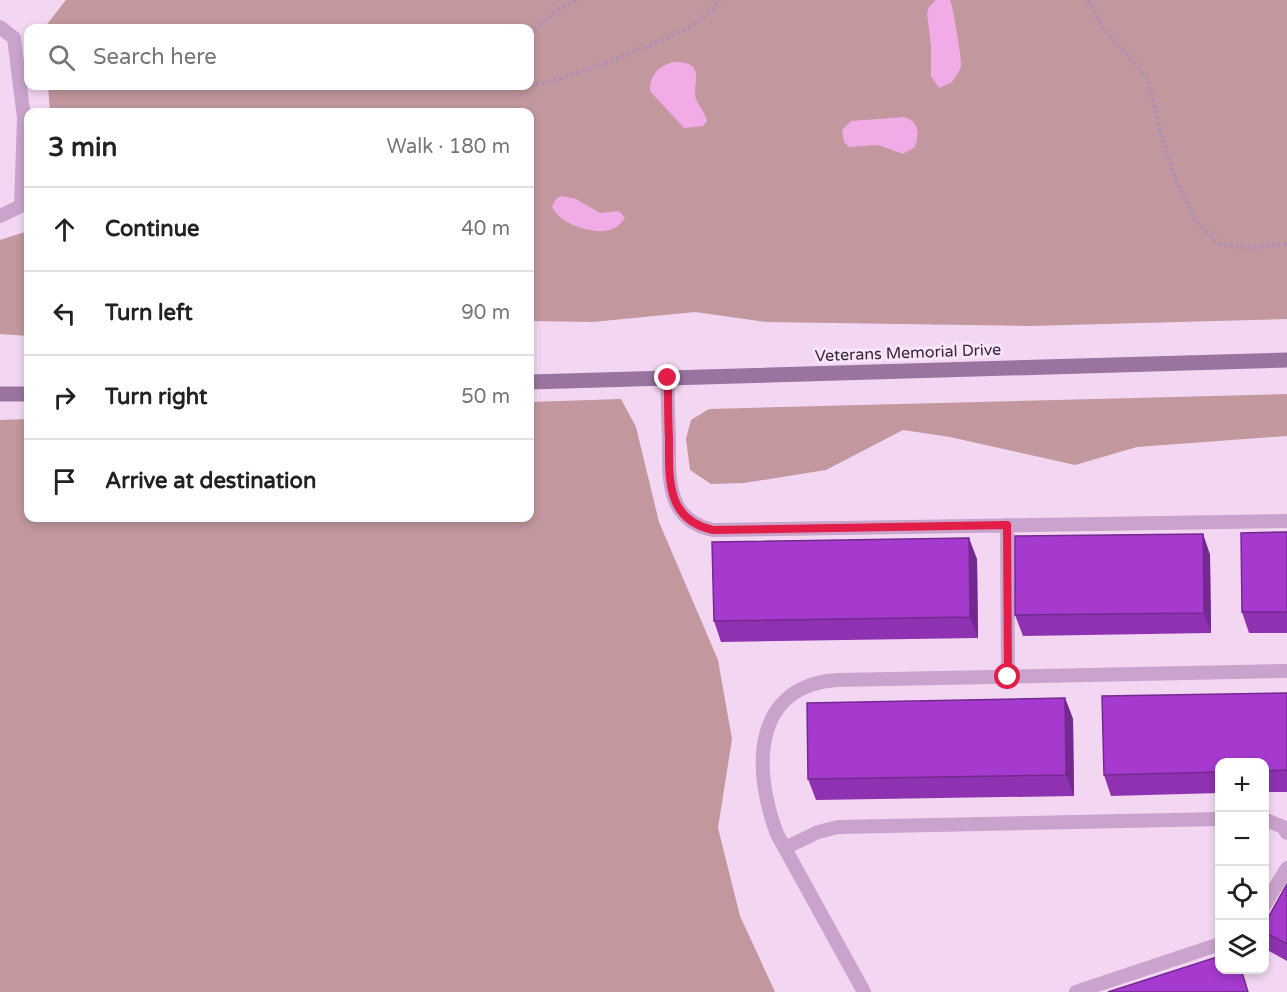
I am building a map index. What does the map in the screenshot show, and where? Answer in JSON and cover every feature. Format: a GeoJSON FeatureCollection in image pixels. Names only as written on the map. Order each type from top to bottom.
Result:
{"type":"FeatureCollection","features":[{"type":"Feature","properties":{"kind":"street","name":"Veterans Memorial Drive"},"geometry":{"type":"LineString","coordinates":[[534,382],[1287,360]]}},
{"type":"Feature","properties":{"kind":"street"},"geometry":{"type":"LineString","coordinates":[[0,394],[24,394]]}},
{"type":"Feature","properties":{"kind":"lane"},"geometry":{"type":"LineString","coordinates":[[0,27],[14,38],[24,118],[21,206],[0,216]]}},
{"type":"Feature","properties":{"kind":"lane"},"geometry":{"type":"LineString","coordinates":[[668,378],[671,488],[683,514],[701,527],[713,530],[1287,521]]}},
{"type":"Feature","properties":{"kind":"lane"},"geometry":{"type":"LineString","coordinates":[[1007,525],[1008,677]]}},
{"type":"Feature","properties":{"kind":"lane"},"geometry":{"type":"LineString","coordinates":[[864,992],[785,848],[769,812],[765,786],[767,728],[776,708],[788,695],[801,687],[819,681],[1287,671]]}},
{"type":"Feature","properties":{"kind":"lane"},"geometry":{"type":"LineString","coordinates":[[785,848],[818,832],[838,827],[1215,819]]}},
{"type":"Feature","properties":{"kind":"lane"},"geometry":{"type":"LineString","coordinates":[[1269,821],[1283,827],[1287,833]]}},
{"type":"Feature","properties":{"kind":"lane"},"geometry":{"type":"LineString","coordinates":[[1269,898],[1287,868]]}},
{"type":"Feature","properties":{"kind":"lane"},"geometry":{"type":"LineString","coordinates":[[1076,992],[1215,946]]}},
{"type":"Feature","properties":{"kind":"path"},"geometry":{"type":"LineString","coordinates":[[534,30],[556,11],[578,0]]}},
{"type":"Feature","properties":{"kind":"path"},"geometry":{"type":"LineString","coordinates":[[534,83],[573,73],[662,42],[695,23],[721,0]]}},
{"type":"Feature","properties":{"kind":"path"},"geometry":{"type":"LineString","coordinates":[[1088,0],[1103,28],[1147,77],[1163,141],[1176,180],[1195,220],[1219,244],[1248,248],[1287,244]]}},
{"type":"Feature","properties":{"kind":"shaded area"},"geometry":{"type":"Polygon","coordinates":[[[66,0],[1287,0],[1287,319],[1030,326],[766,322],[695,312],[593,322],[534,321],[534,108],[50,108],[48,90],[534,90],[534,24],[47,24],[66,0]]]}},
{"type":"Feature","properties":{"kind":"shaded area"},"geometry":{"type":"Polygon","coordinates":[[[24,232],[24,336],[0,334],[0,240],[24,232]]]}},
{"type":"Feature","properties":{"kind":"shaded area"},"geometry":{"type":"Polygon","coordinates":[[[1287,394],[1287,436],[1137,447],[1075,465],[950,437],[903,430],[826,470],[744,483],[711,484],[690,470],[686,439],[691,420],[709,409],[1287,394]]]}},
{"type":"Feature","properties":{"kind":"shaded area"},"geometry":{"type":"Polygon","coordinates":[[[621,399],[636,427],[659,522],[718,660],[732,739],[718,828],[740,916],[775,992],[0,992],[0,420],[24,419],[24,522],[534,522],[534,402],[621,399]]]}},
{"type":"Feature","properties":{"kind":"sand"},"geometry":{"type":"Polygon","coordinates":[[[936,0],[950,0],[961,62],[960,70],[952,82],[939,88],[931,76],[931,46],[927,13],[936,0]]]}},
{"type":"Feature","properties":{"kind":"sand"},"geometry":{"type":"Polygon","coordinates":[[[672,62],[691,65],[695,69],[696,99],[707,121],[703,126],[684,128],[650,91],[655,73],[672,62]]]}},
{"type":"Feature","properties":{"kind":"sand"},"geometry":{"type":"Polygon","coordinates":[[[905,117],[913,122],[918,133],[915,147],[903,154],[878,145],[849,147],[844,142],[842,130],[851,121],[905,117]]]}},
{"type":"Feature","properties":{"kind":"sand"},"geometry":{"type":"Polygon","coordinates":[[[562,196],[576,199],[600,213],[619,211],[625,218],[617,227],[610,230],[594,231],[576,226],[561,218],[552,206],[557,198],[562,196]]]}},
{"type":"Feature","properties":{"kind":"building"},"geometry":{"type":"Polygon","coordinates":[[[1287,532],[1287,612],[1242,612],[1241,533],[1287,532]]]}},
{"type":"Feature","properties":{"kind":"building"},"geometry":{"type":"Polygon","coordinates":[[[1203,534],[1204,613],[1015,615],[1015,536],[1203,534]]]}},
{"type":"Feature","properties":{"kind":"building"},"geometry":{"type":"Polygon","coordinates":[[[969,538],[970,617],[714,621],[712,542],[969,538]]]}},
{"type":"Feature","properties":{"kind":"building"},"geometry":{"type":"Polygon","coordinates":[[[1287,693],[1287,770],[1269,771],[1269,758],[1215,758],[1215,772],[1104,775],[1102,696],[1287,693]]]}},
{"type":"Feature","properties":{"kind":"building"},"geometry":{"type":"Polygon","coordinates":[[[1065,698],[1066,775],[808,779],[807,703],[1065,698]]]}},
{"type":"Feature","properties":{"kind":"building"},"geometry":{"type":"Polygon","coordinates":[[[1287,884],[1287,944],[1269,935],[1269,916],[1287,884]]]}},
{"type":"Feature","properties":{"kind":"building"},"geometry":{"type":"Polygon","coordinates":[[[1215,958],[1215,974],[1243,974],[1248,992],[1108,992],[1215,958]]]}},
{"type":"Feature","properties":{"kind":"route"},"geometry":{"type":"LineString","coordinates":[[668,378],[671,488],[683,514],[701,527],[713,530],[1007,525],[1008,677]]}}]}
